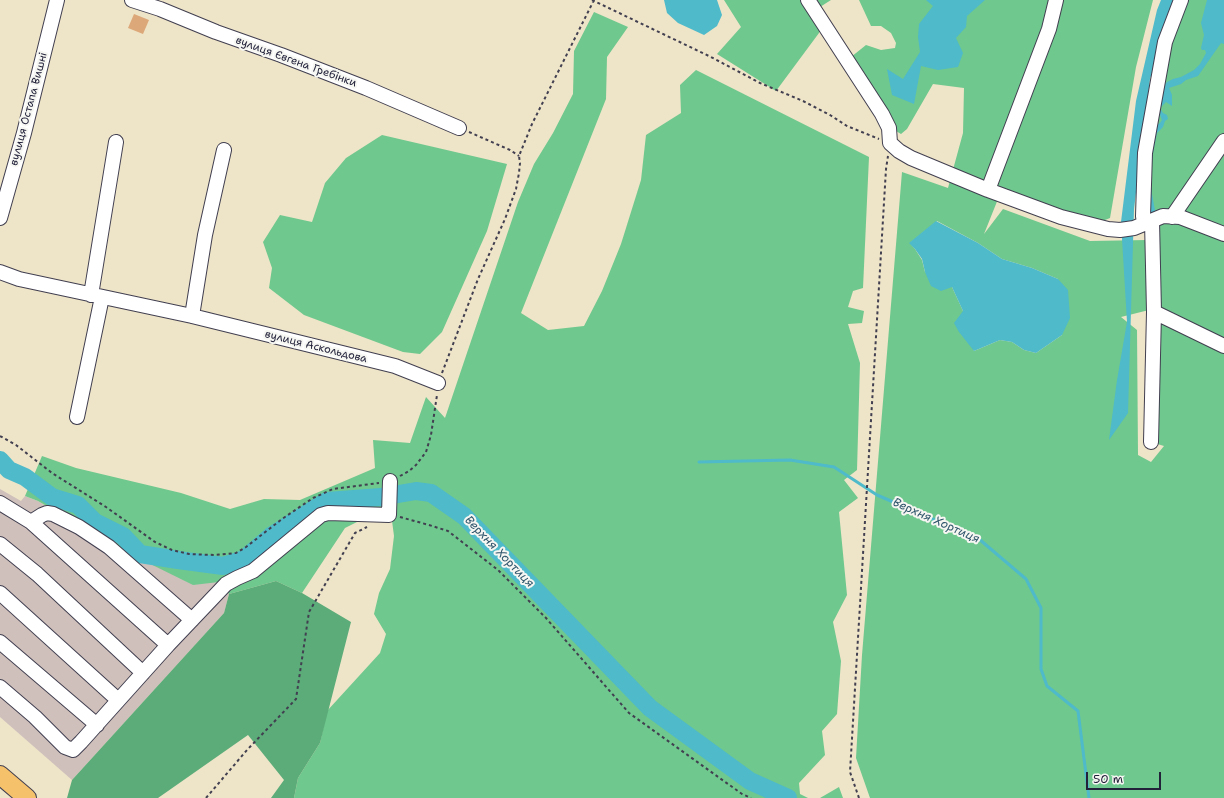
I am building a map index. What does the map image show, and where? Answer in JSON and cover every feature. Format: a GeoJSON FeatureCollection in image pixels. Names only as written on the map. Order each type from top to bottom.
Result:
{"type":"FeatureCollection","features":[{"type":"Feature","properties":{"kind":"main road"},"geometry":{"type":"LineString","coordinates":[[0,775],[27,798]]}},
{"type":"Feature","properties":{"kind":"street","name":"вулиця Остапа Вишні"},"geometry":{"type":"LineString","coordinates":[[0,218],[24,133],[57,0]]}},
{"type":"Feature","properties":{"kind":"street","name":"вулиця Євгена Гребінки"},"geometry":{"type":"LineString","coordinates":[[132,0],[160,9],[216,32],[366,88],[459,128]]}},
{"type":"Feature","properties":{"kind":"street"},"geometry":{"type":"LineString","coordinates":[[808,0],[882,114],[889,128],[890,143],[899,151],[911,158],[988,190],[1061,217],[1108,229],[1120,230],[1134,228],[1162,216],[1180,217],[1224,234]]}},
{"type":"Feature","properties":{"kind":"street"},"geometry":{"type":"LineString","coordinates":[[988,190],[1049,28],[1056,0]]}},
{"type":"Feature","properties":{"kind":"street"},"geometry":{"type":"LineString","coordinates":[[1151,442],[1154,312],[1148,222],[1144,216],[1146,146],[1165,42],[1181,0]]}},
{"type":"Feature","properties":{"kind":"street"},"geometry":{"type":"LineString","coordinates":[[1172,217],[1224,141]]}},
{"type":"Feature","properties":{"kind":"street"},"geometry":{"type":"LineString","coordinates":[[77,417],[97,296],[116,142]]}},
{"type":"Feature","properties":{"kind":"street"},"geometry":{"type":"LineString","coordinates":[[192,316],[205,235],[224,150]]}},
{"type":"Feature","properties":{"kind":"street","name":"вулиця Аскольдова"},"geometry":{"type":"LineString","coordinates":[[0,272],[20,279],[192,316],[395,366],[438,383]]}},
{"type":"Feature","properties":{"kind":"street"},"geometry":{"type":"LineString","coordinates":[[1154,312],[1224,346]]}},
{"type":"Feature","properties":{"kind":"street"},"geometry":{"type":"LineString","coordinates":[[0,687],[65,747],[73,750],[168,645],[226,584],[253,571],[321,515],[328,513],[389,515],[390,481]]}},
{"type":"Feature","properties":{"kind":"street"},"geometry":{"type":"LineString","coordinates":[[0,503],[31,522],[168,645]]}},
{"type":"Feature","properties":{"kind":"street"},"geometry":{"type":"LineString","coordinates":[[31,522],[47,513],[53,514],[79,527],[109,547],[192,620]]}},
{"type":"Feature","properties":{"kind":"street"},"geometry":{"type":"LineString","coordinates":[[0,544],[37,574],[143,673]]}},
{"type":"Feature","properties":{"kind":"street"},"geometry":{"type":"LineString","coordinates":[[0,593],[118,700]]}},
{"type":"Feature","properties":{"kind":"street"},"geometry":{"type":"LineString","coordinates":[[0,642],[97,725]]}},
{"type":"Feature","properties":{"kind":"path"},"geometry":{"type":"LineString","coordinates":[[0,436],[16,445],[52,473],[106,507],[155,542],[172,550],[189,554],[214,555],[236,553],[246,548],[282,519],[312,498],[333,489],[390,481],[409,471],[416,465],[426,452],[432,429],[438,383],[478,279],[493,247],[516,189],[520,163],[519,156],[532,124],[593,0],[711,57],[760,83],[803,101],[830,115],[846,126],[890,143],[886,169],[850,772],[859,798]]}},
{"type":"Feature","properties":{"kind":"path"},"geometry":{"type":"LineString","coordinates":[[459,128],[510,150],[519,156]]}},
{"type":"Feature","properties":{"kind":"path"},"geometry":{"type":"LineString","coordinates":[[389,515],[430,524],[448,531],[498,570],[546,618],[630,713],[742,794],[751,798]]}},
{"type":"Feature","properties":{"kind":"path"},"geometry":{"type":"LineString","coordinates":[[206,798],[247,750],[296,698],[308,612],[355,533],[368,526]]}},
{"type":"Feature","properties":{"kind":"shaded area"},"geometry":{"type":"Polygon","coordinates":[[[0,489],[21,501],[25,496],[38,501],[118,548],[219,582],[229,594],[224,613],[72,780],[0,717],[0,489]]]}},
{"type":"Feature","properties":{"kind":"green space"},"geometry":{"type":"Polygon","coordinates":[[[724,0],[831,0],[820,7],[819,33],[776,91],[717,54],[741,27],[724,0]]]}},
{"type":"Feature","properties":{"kind":"green space"},"geometry":{"type":"Polygon","coordinates":[[[859,0],[1153,0],[1136,67],[1110,218],[1095,224],[1002,189],[984,234],[1003,209],[1090,241],[1147,240],[1150,213],[1145,175],[1169,43],[1186,0],[1224,0],[1224,798],[870,798],[856,758],[862,655],[902,172],[948,188],[963,133],[964,88],[933,84],[907,129],[901,134],[896,131],[851,57],[866,45],[881,50],[895,48],[896,43],[891,33],[881,26],[871,26],[859,0]],[[937,221],[910,243],[922,260],[925,272],[952,287],[963,311],[974,351],[1000,340],[1012,342],[1024,350],[1036,353],[1062,335],[1058,279],[1032,268],[1002,259],[978,243],[937,221]],[[1153,309],[1121,317],[1137,330],[1138,455],[1151,462],[1164,446],[1151,442],[1153,309]]]}},
{"type":"Feature","properties":{"kind":"green space"},"geometry":{"type":"Polygon","coordinates":[[[594,12],[628,27],[607,57],[606,99],[521,313],[548,330],[584,326],[602,291],[621,244],[641,180],[646,135],[681,113],[680,85],[696,70],[869,157],[863,288],[853,291],[848,307],[864,311],[862,323],[848,324],[860,363],[857,470],[844,480],[858,498],[839,512],[847,595],[833,622],[841,661],[837,714],[822,731],[825,755],[799,783],[800,794],[808,798],[294,798],[298,778],[320,743],[327,711],[380,653],[386,634],[374,614],[379,593],[390,569],[394,536],[391,513],[369,516],[345,528],[302,593],[276,581],[229,594],[219,582],[193,585],[118,548],[38,501],[25,496],[42,456],[76,468],[181,493],[230,509],[264,499],[300,500],[375,468],[373,440],[410,443],[426,397],[445,418],[518,202],[534,164],[553,133],[573,94],[574,51],[594,12]]]}},
{"type":"Feature","properties":{"kind":"green space"},"geometry":{"type":"Polygon","coordinates":[[[382,135],[507,164],[487,231],[442,332],[420,354],[403,352],[304,315],[269,288],[272,268],[263,242],[280,215],[312,222],[325,183],[346,158],[382,135]]]}},
{"type":"Feature","properties":{"kind":"green space"},"geometry":{"type":"Polygon","coordinates":[[[276,581],[302,593],[351,622],[320,743],[298,778],[294,798],[271,798],[284,780],[248,735],[158,798],[67,798],[72,780],[224,613],[229,594],[276,581]]]}},
{"type":"Feature","properties":{"kind":"green space"},"geometry":{"type":"Polygon","coordinates":[[[839,787],[843,798],[820,798],[839,787]]]}},
{"type":"Feature","properties":{"kind":"water"},"geometry":{"type":"Polygon","coordinates":[[[664,0],[717,0],[722,15],[717,26],[704,35],[678,23],[667,13],[664,0]]]}},
{"type":"Feature","properties":{"kind":"water"},"geometry":{"type":"Polygon","coordinates":[[[926,0],[985,0],[967,16],[966,27],[956,38],[963,53],[958,67],[938,70],[921,66],[914,104],[892,95],[887,69],[903,79],[920,52],[918,37],[919,24],[933,6],[926,0]]]}},
{"type":"Feature","properties":{"kind":"water"},"geometry":{"type":"Polygon","coordinates":[[[1161,0],[1175,0],[1150,79],[1134,209],[1128,413],[1109,440],[1127,322],[1121,222],[1136,101],[1157,10],[1161,0]]]}},
{"type":"Feature","properties":{"kind":"water"},"geometry":{"type":"Polygon","coordinates":[[[1207,0],[1224,0],[1224,44],[1221,43],[1198,76],[1169,88],[1172,95],[1172,106],[1166,102],[1160,108],[1163,113],[1167,115],[1168,119],[1157,133],[1153,153],[1150,177],[1156,216],[1152,217],[1148,199],[1153,128],[1162,120],[1159,112],[1163,87],[1167,82],[1194,70],[1200,64],[1206,53],[1205,50],[1202,50],[1201,48],[1204,35],[1201,23],[1207,0]]]}},
{"type":"Feature","properties":{"kind":"water"},"geometry":{"type":"Polygon","coordinates":[[[936,221],[978,243],[1002,259],[1032,268],[1058,279],[1068,290],[1070,318],[1062,335],[1036,353],[1024,350],[1012,342],[1000,340],[974,351],[954,323],[963,311],[952,287],[941,291],[931,286],[925,272],[922,259],[909,243],[936,221]]]}},
{"type":"Feature","properties":{"kind":"building"},"geometry":{"type":"Polygon","coordinates":[[[134,14],[149,20],[143,34],[128,28],[134,14]]]}},
{"type":"Feature","properties":{"kind":"waterway","name":"Верхня Хортиця"},"geometry":{"type":"LineString","coordinates":[[0,460],[9,470],[25,477],[52,497],[78,505],[95,522],[123,536],[140,554],[223,566],[244,559],[271,536],[327,501],[381,497],[416,491],[431,493],[464,516],[650,708],[750,781],[788,798]]}},
{"type":"Feature","properties":{"kind":"waterway","name":"Верхня Хортиця"},"geometry":{"type":"LineString","coordinates":[[699,462],[790,460],[834,467],[877,495],[979,539],[1026,579],[1041,608],[1041,669],[1047,686],[1078,711],[1089,798]]}}]}
